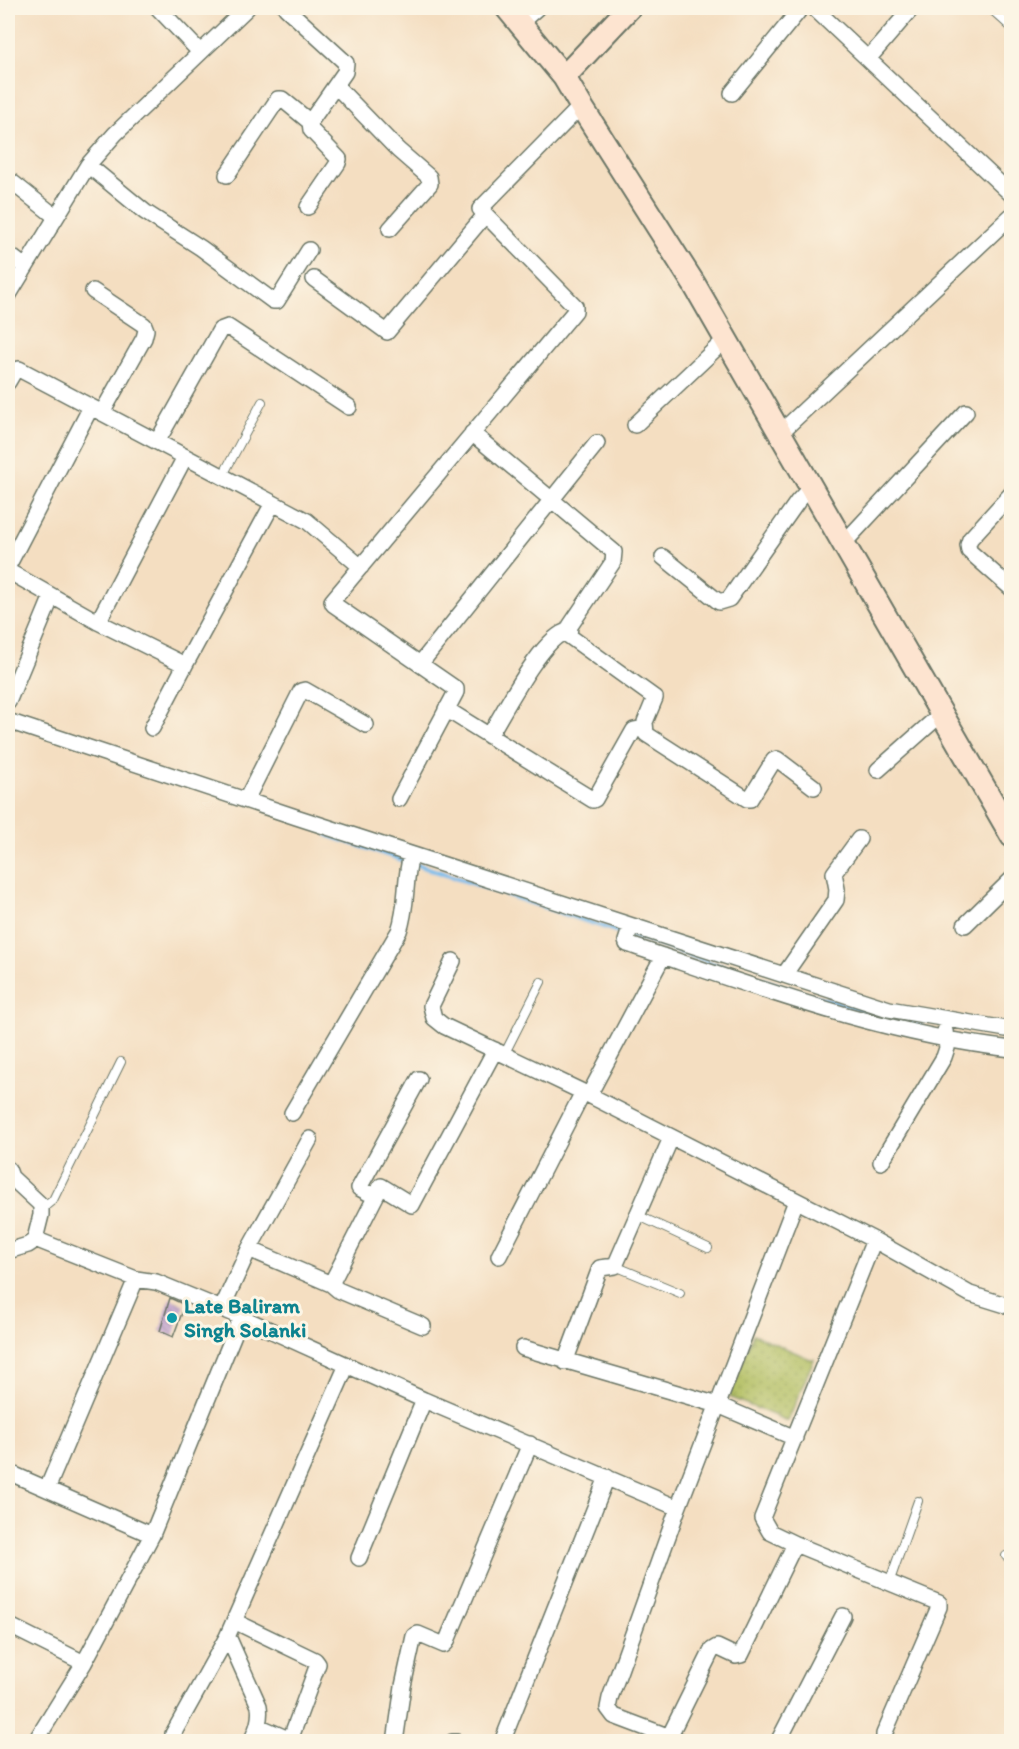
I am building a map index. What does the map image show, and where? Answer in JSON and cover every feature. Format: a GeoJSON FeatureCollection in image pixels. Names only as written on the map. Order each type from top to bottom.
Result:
{"type":"FeatureCollection","features":[{"type":"Feature","properties":{"kind":"street"},"geometry":{"type":"LineString","coordinates":[[158,8],[200,52]]}},
{"type":"Feature","properties":{"kind":"street"},"geometry":{"type":"LineString","coordinates":[[8,296],[88,165],[115,134],[247,8]]}},
{"type":"Feature","properties":{"kind":"street"},"geometry":{"type":"LineString","coordinates":[[286,8],[346,63],[345,72],[310,122],[311,130],[339,159],[339,163],[308,207]]}},
{"type":"Feature","properties":{"kind":"street"},"geometry":{"type":"LineString","coordinates":[[537,8],[513,15],[564,76],[694,284],[1011,836]]}},
{"type":"Feature","properties":{"kind":"street"},"geometry":{"type":"LineString","coordinates":[[564,76],[629,8]]}},
{"type":"Feature","properties":{"kind":"street"},"geometry":{"type":"LineString","coordinates":[[732,93],[801,8]]}},
{"type":"Feature","properties":{"kind":"street"},"geometry":{"type":"LineString","coordinates":[[814,8],[1011,195]]}},
{"type":"Feature","properties":{"kind":"street"},"geometry":{"type":"LineString","coordinates":[[868,59],[912,8]]}},
{"type":"Feature","properties":{"kind":"street"},"geometry":{"type":"LineString","coordinates":[[336,86],[398,150],[429,177],[430,184],[390,229]]}},
{"type":"Feature","properties":{"kind":"street"},"geometry":{"type":"LineString","coordinates":[[227,175],[278,99],[282,99],[310,122]]}},
{"type":"Feature","properties":{"kind":"street"},"geometry":{"type":"LineString","coordinates":[[399,799],[456,689],[332,603],[576,307],[481,212],[482,206],[581,106]]}},
{"type":"Feature","properties":{"kind":"street"},"geometry":{"type":"LineString","coordinates":[[88,165],[145,212],[201,248],[275,301],[309,250]]}},
{"type":"Feature","properties":{"kind":"street"},"geometry":{"type":"LineString","coordinates":[[8,179],[56,217]]}},
{"type":"Feature","properties":{"kind":"street"},"geometry":{"type":"LineString","coordinates":[[314,279],[387,332],[485,215]]}},
{"type":"Feature","properties":{"kind":"street"},"geometry":{"type":"LineString","coordinates":[[780,433],[1011,215]]}},
{"type":"Feature","properties":{"kind":"street"},"geometry":{"type":"LineString","coordinates":[[8,254],[25,267]]}},
{"type":"Feature","properties":{"kind":"street"},"geometry":{"type":"LineString","coordinates":[[8,566],[97,410],[144,338],[146,330],[144,325],[93,291]]}},
{"type":"Feature","properties":{"kind":"street"},"geometry":{"type":"LineString","coordinates":[[157,442],[220,330],[224,327],[228,327],[349,406]]}},
{"type":"Feature","properties":{"kind":"street"},"geometry":{"type":"LineString","coordinates":[[635,425],[726,339]]}},
{"type":"Feature","properties":{"kind":"street"},"geometry":{"type":"LineString","coordinates":[[8,382],[15,370],[19,369],[307,521],[361,567]]}},
{"type":"Feature","properties":{"kind":"street"},"geometry":{"type":"LineString","coordinates":[[843,544],[966,412]]}},
{"type":"Feature","properties":{"kind":"street"},"geometry":{"type":"LineString","coordinates":[[472,433],[615,552],[613,562],[568,631],[557,635],[543,648],[489,736]]}},
{"type":"Feature","properties":{"kind":"street"},"geometry":{"type":"LineString","coordinates":[[420,664],[597,443]]}},
{"type":"Feature","properties":{"kind":"street"},"geometry":{"type":"LineString","coordinates":[[98,622],[185,457]]}},
{"type":"Feature","properties":{"kind":"street"},"geometry":{"type":"LineString","coordinates":[[663,557],[719,602],[723,602],[729,599],[798,501],[811,487]]}},
{"type":"Feature","properties":{"kind":"street"},"geometry":{"type":"LineString","coordinates":[[1011,493],[969,539],[968,545],[969,551],[1011,589]]}},
{"type":"Feature","properties":{"kind":"street"},"geometry":{"type":"LineString","coordinates":[[152,728],[273,503]]}},
{"type":"Feature","properties":{"kind":"street"},"geometry":{"type":"LineString","coordinates":[[8,571],[98,622],[185,665]]}},
{"type":"Feature","properties":{"kind":"street"},"geometry":{"type":"LineString","coordinates":[[8,702],[52,596]]}},
{"type":"Feature","properties":{"kind":"street"},"geometry":{"type":"LineString","coordinates":[[568,631],[569,636],[655,698],[644,728],[646,734],[747,799],[777,759],[814,787]]}},
{"type":"Feature","properties":{"kind":"street"},"geometry":{"type":"LineString","coordinates":[[246,800],[301,691],[305,690],[366,725]]}},
{"type":"Feature","properties":{"kind":"street"},"geometry":{"type":"LineString","coordinates":[[446,709],[593,800],[596,799],[634,730],[644,728]]}},
{"type":"Feature","properties":{"kind":"street"},"geometry":{"type":"LineString","coordinates":[[878,770],[940,715]]}},
{"type":"Feature","properties":{"kind":"street"},"geometry":{"type":"LineString","coordinates":[[8,721],[246,800],[410,860],[629,932],[784,975],[1011,1049]]}},
{"type":"Feature","properties":{"kind":"street"},"geometry":{"type":"LineString","coordinates":[[784,975],[836,900],[837,889],[834,873],[859,839]]}},
{"type":"Feature","properties":{"kind":"street"},"geometry":{"type":"LineString","coordinates":[[292,1113],[399,931],[404,918],[410,860]]}},
{"type":"Feature","properties":{"kind":"street"},"geometry":{"type":"LineString","coordinates":[[965,925],[1011,879]]}},
{"type":"Feature","properties":{"kind":"street"},"geometry":{"type":"LineString","coordinates":[[629,932],[627,944],[902,1030],[1011,1029]]}},
{"type":"Feature","properties":{"kind":"street"},"geometry":{"type":"LineString","coordinates":[[499,1256],[663,956]]}},
{"type":"Feature","properties":{"kind":"street"},"geometry":{"type":"LineString","coordinates":[[453,961],[431,1006],[434,1018],[444,1026],[586,1094],[874,1240],[970,1294],[1011,1307]]}},
{"type":"Feature","properties":{"kind":"street"},"geometry":{"type":"LineString","coordinates":[[881,1162],[944,1058],[946,1028]]}},
{"type":"Feature","properties":{"kind":"street"},"geometry":{"type":"LineString","coordinates":[[331,1284],[381,1186],[412,1205],[499,1052]]}},
{"type":"Feature","properties":{"kind":"street"},"geometry":{"type":"LineString","coordinates":[[375,1196],[359,1188],[418,1079]]}},
{"type":"Feature","properties":{"kind":"street"},"geometry":{"type":"LineString","coordinates":[[564,1362],[600,1268],[615,1266],[671,1138]]}},
{"type":"Feature","properties":{"kind":"street"},"geometry":{"type":"LineString","coordinates":[[222,1308],[249,1249],[310,1139]]}},
{"type":"Feature","properties":{"kind":"street"},"geometry":{"type":"LineString","coordinates":[[8,1169],[11,1177],[41,1205],[37,1239]]}},
{"type":"Feature","properties":{"kind":"street"},"geometry":{"type":"LineString","coordinates":[[795,1544],[741,1655],[736,1656],[717,1647],[712,1650],[665,1738],[614,1716],[608,1708],[610,1698],[678,1508],[796,1201]]}},
{"type":"Feature","properties":{"kind":"street"},"geometry":{"type":"LineString","coordinates":[[8,1251],[28,1245],[37,1239]]}},
{"type":"Feature","properties":{"kind":"street"},"geometry":{"type":"LineString","coordinates":[[37,1239],[136,1279],[156,1281],[222,1308],[424,1400],[608,1476],[678,1508]]}},
{"type":"Feature","properties":{"kind":"street"},"geometry":{"type":"LineString","coordinates":[[874,1240],[762,1518],[770,1532],[939,1605],[884,1734],[884,1738],[890,1742]]}},
{"type":"Feature","properties":{"kind":"street"},"geometry":{"type":"LineString","coordinates":[[249,1249],[423,1326]]}},
{"type":"Feature","properties":{"kind":"street"},"geometry":{"type":"LineString","coordinates":[[47,1489],[136,1279]]}},
{"type":"Feature","properties":{"kind":"street"},"geometry":{"type":"LineString","coordinates":[[35,1742],[84,1663],[152,1535],[241,1317]]}},
{"type":"Feature","properties":{"kind":"street"},"geometry":{"type":"LineString","coordinates":[[523,1348],[564,1362],[718,1405],[795,1438]]}},
{"type":"Feature","properties":{"kind":"street"},"geometry":{"type":"LineString","coordinates":[[173,1734],[234,1621],[347,1365]]}},
{"type":"Feature","properties":{"kind":"street"},"geometry":{"type":"LineString","coordinates":[[359,1558],[424,1400]]}},
{"type":"Feature","properties":{"kind":"street"},"geometry":{"type":"LineString","coordinates":[[395,1742],[403,1686],[414,1636],[418,1634],[444,1645],[446,1643],[530,1444]]}},
{"type":"Feature","properties":{"kind":"street"},"geometry":{"type":"LineString","coordinates":[[8,1472],[152,1535]]}},
{"type":"Feature","properties":{"kind":"street"},"geometry":{"type":"LineString","coordinates":[[502,1742],[608,1476]]}},
{"type":"Feature","properties":{"kind":"street"},"geometry":{"type":"LineString","coordinates":[[778,1742],[843,1616]]}},
{"type":"Feature","properties":{"kind":"street"},"geometry":{"type":"LineString","coordinates":[[234,1621],[315,1660],[318,1664],[292,1741],[258,1726]]}},
{"type":"Feature","properties":{"kind":"street"},"geometry":{"type":"LineString","coordinates":[[8,1625],[84,1663]]}},
{"type":"Feature","properties":{"kind":"street"},"geometry":{"type":"LineString","coordinates":[[226,1637],[230,1641],[259,1706],[258,1726],[251,1742]]}},
{"type":"Feature","properties":{"kind":"street"},"geometry":{"type":"LineString","coordinates":[[452,1742],[457,1742]]}},
{"type":"Feature","properties":{"kind":"lane"},"geometry":{"type":"LineString","coordinates":[[990,8],[1011,28]]}},
{"type":"Feature","properties":{"kind":"lane"},"geometry":{"type":"LineString","coordinates":[[222,477],[262,402]]}},
{"type":"Feature","properties":{"kind":"lane"},"geometry":{"type":"LineString","coordinates":[[499,1052],[541,982]]}},
{"type":"Feature","properties":{"kind":"lane"},"geometry":{"type":"LineString","coordinates":[[42,1209],[53,1200],[121,1062]]}},
{"type":"Feature","properties":{"kind":"lane"},"geometry":{"type":"LineString","coordinates":[[638,1215],[708,1248]]}},
{"type":"Feature","properties":{"kind":"lane"},"geometry":{"type":"LineString","coordinates":[[615,1266],[680,1293]]}},
{"type":"Feature","properties":{"kind":"lane"},"geometry":{"type":"LineString","coordinates":[[889,1583],[918,1501]]}},
{"type":"Feature","properties":{"kind":"green space"},"geometry":{"type":"Polygon","coordinates":[[[753,1334],[814,1359],[788,1421],[729,1397],[753,1334]]]}},
{"type":"Feature","properties":{"kind":"building","name":"Late Baliram Singh Solanki"},"geometry":{"type":"Polygon","coordinates":[[[170,1298],[185,1305],[173,1337],[160,1331],[170,1298]]]}},
{"type":"Feature","properties":{"kind":"waterway"},"geometry":{"type":"LineString","coordinates":[[328,835],[790,989],[922,1027]]}},
{"type":"Feature","properties":{"kind":"place","name":"Late Baliram Singh Solanki"},"geometry":{"type":"Point","coordinates":[172,1318]}}]}
